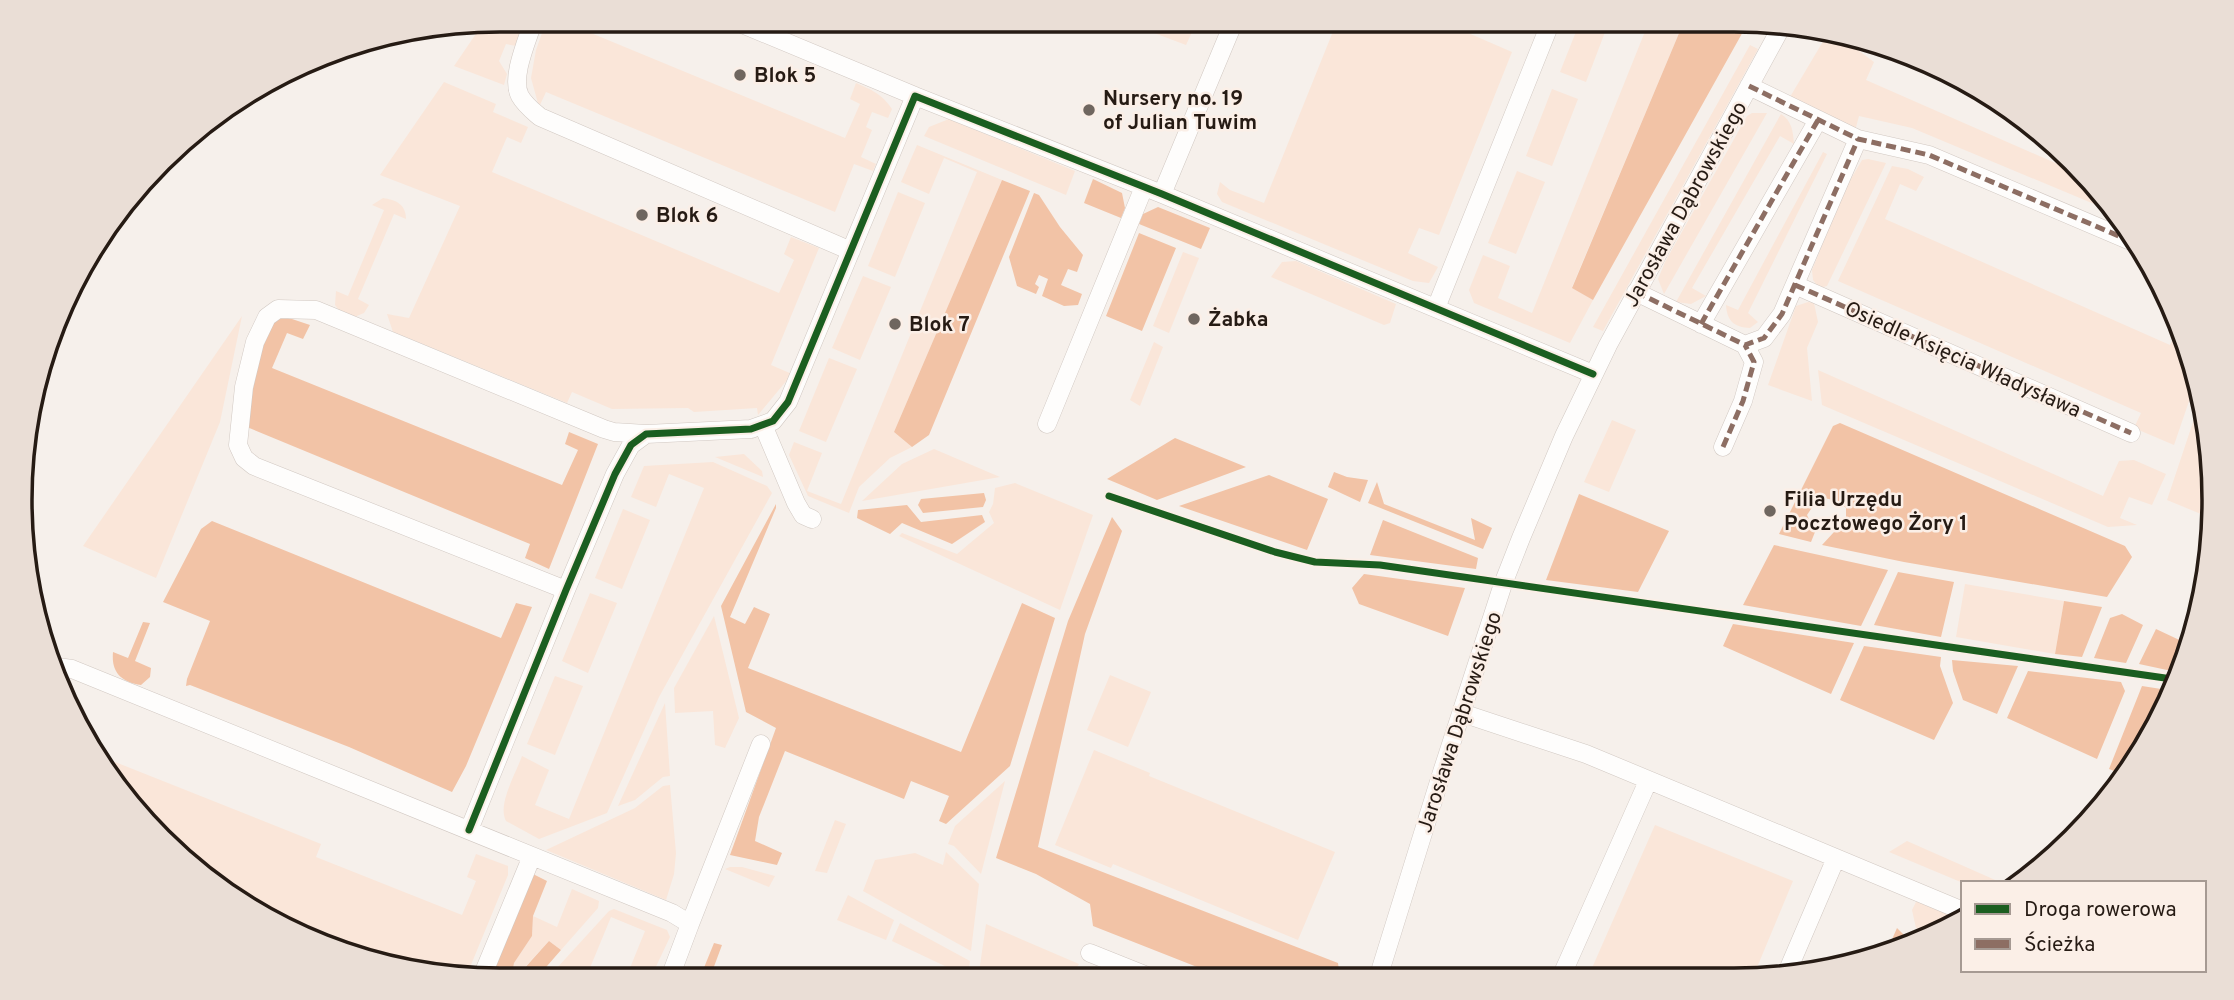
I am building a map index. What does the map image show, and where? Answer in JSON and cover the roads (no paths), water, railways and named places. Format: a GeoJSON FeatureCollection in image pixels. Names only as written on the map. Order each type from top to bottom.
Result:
{"type":"FeatureCollection","features":[{"type":"Feature","properties":{"kind":"street"},"geometry":{"type":"LineString","coordinates":[[530,32],[516,76],[519,94],[527,106],[540,117],[851,251]]}},
{"type":"Feature","properties":{"kind":"street"},"geometry":{"type":"LineString","coordinates":[[761,32],[1162,194],[1593,374]]}},
{"type":"Feature","properties":{"kind":"street"},"geometry":{"type":"LineString","coordinates":[[1162,194],[1230,32]]}},
{"type":"Feature","properties":{"kind":"street"},"geometry":{"type":"LineString","coordinates":[[1436,308],[1547,32]]}},
{"type":"Feature","properties":{"kind":"street","name":"Jarosława Dąbrowskiego"},"geometry":{"type":"LineString","coordinates":[[1381,968],[1503,583],[1521,538],[1593,374],[1777,34]]}},
{"type":"Feature","properties":{"kind":"street"},"geometry":{"type":"LineString","coordinates":[[1749,86],[1857,139],[1929,155],[2122,237]]}},
{"type":"Feature","properties":{"kind":"street"},"geometry":{"type":"LineString","coordinates":[[566,590],[254,466],[244,458],[238,445],[244,387],[255,342],[267,317],[278,309],[316,310],[614,432],[646,434],[751,429],[763,425],[773,421],[788,402],[915,96]]}},
{"type":"Feature","properties":{"kind":"street"},"geometry":{"type":"LineString","coordinates":[[1701,324],[1818,120]]}},
{"type":"Feature","properties":{"kind":"street"},"geometry":{"type":"LineString","coordinates":[[1745,345],[1764,338],[1782,314],[1857,139]]}},
{"type":"Feature","properties":{"kind":"street"},"geometry":{"type":"LineString","coordinates":[[1047,424],[1144,187]]}},
{"type":"Feature","properties":{"kind":"street","name":"Osiedle Księcia Władysława"},"geometry":{"type":"LineString","coordinates":[[1795,285],[2131,433]]}},
{"type":"Feature","properties":{"kind":"street"},"geometry":{"type":"LineString","coordinates":[[1636,292],[1745,345],[1754,362],[1744,401],[1723,447]]}},
{"type":"Feature","properties":{"kind":"street"},"geometry":{"type":"LineString","coordinates":[[763,425],[796,502],[803,515],[812,519]]}},
{"type":"Feature","properties":{"kind":"street"},"geometry":{"type":"LineString","coordinates":[[469,830],[615,474],[631,445],[646,434]]}},
{"type":"Feature","properties":{"kind":"street"},"geometry":{"type":"LineString","coordinates":[[63,668],[72,669],[469,830],[672,913],[690,923]]}},
{"type":"Feature","properties":{"kind":"street"},"geometry":{"type":"LineString","coordinates":[[1462,713],[1586,754],[1960,910]]}},
{"type":"Feature","properties":{"kind":"street"},"geometry":{"type":"LineString","coordinates":[[674,968],[761,744]]}},
{"type":"Feature","properties":{"kind":"street"},"geometry":{"type":"LineString","coordinates":[[1565,968],[1648,781]]}},
{"type":"Feature","properties":{"kind":"street"},"geometry":{"type":"LineString","coordinates":[[486,968],[532,856]]}},
{"type":"Feature","properties":{"kind":"street"},"geometry":{"type":"LineString","coordinates":[[1790,964],[1836,858]]}},
{"type":"Feature","properties":{"kind":"street"},"geometry":{"type":"LineString","coordinates":[[1090,953],[1128,968]]}},
{"type":"Feature","properties":{"kind":"place","name":"Blok 5"},"geometry":{"type":"Point","coordinates":[740,75]}},
{"type":"Feature","properties":{"kind":"place","name":"Nursery no. 19 of Julian Tuwim"},"geometry":{"type":"Point","coordinates":[1089,110]}},
{"type":"Feature","properties":{"kind":"place","name":"Blok 6"},"geometry":{"type":"Point","coordinates":[642,215]}},
{"type":"Feature","properties":{"kind":"place","name":"Żabka"},"geometry":{"type":"Point","coordinates":[1194,319]}},
{"type":"Feature","properties":{"kind":"place","name":"Blok 7"},"geometry":{"type":"Point","coordinates":[895,324]}},
{"type":"Feature","properties":{"kind":"place","name":"Filia Urzędu Pocztowego Żory 1"},"geometry":{"type":"Point","coordinates":[1770,511]}}]}
